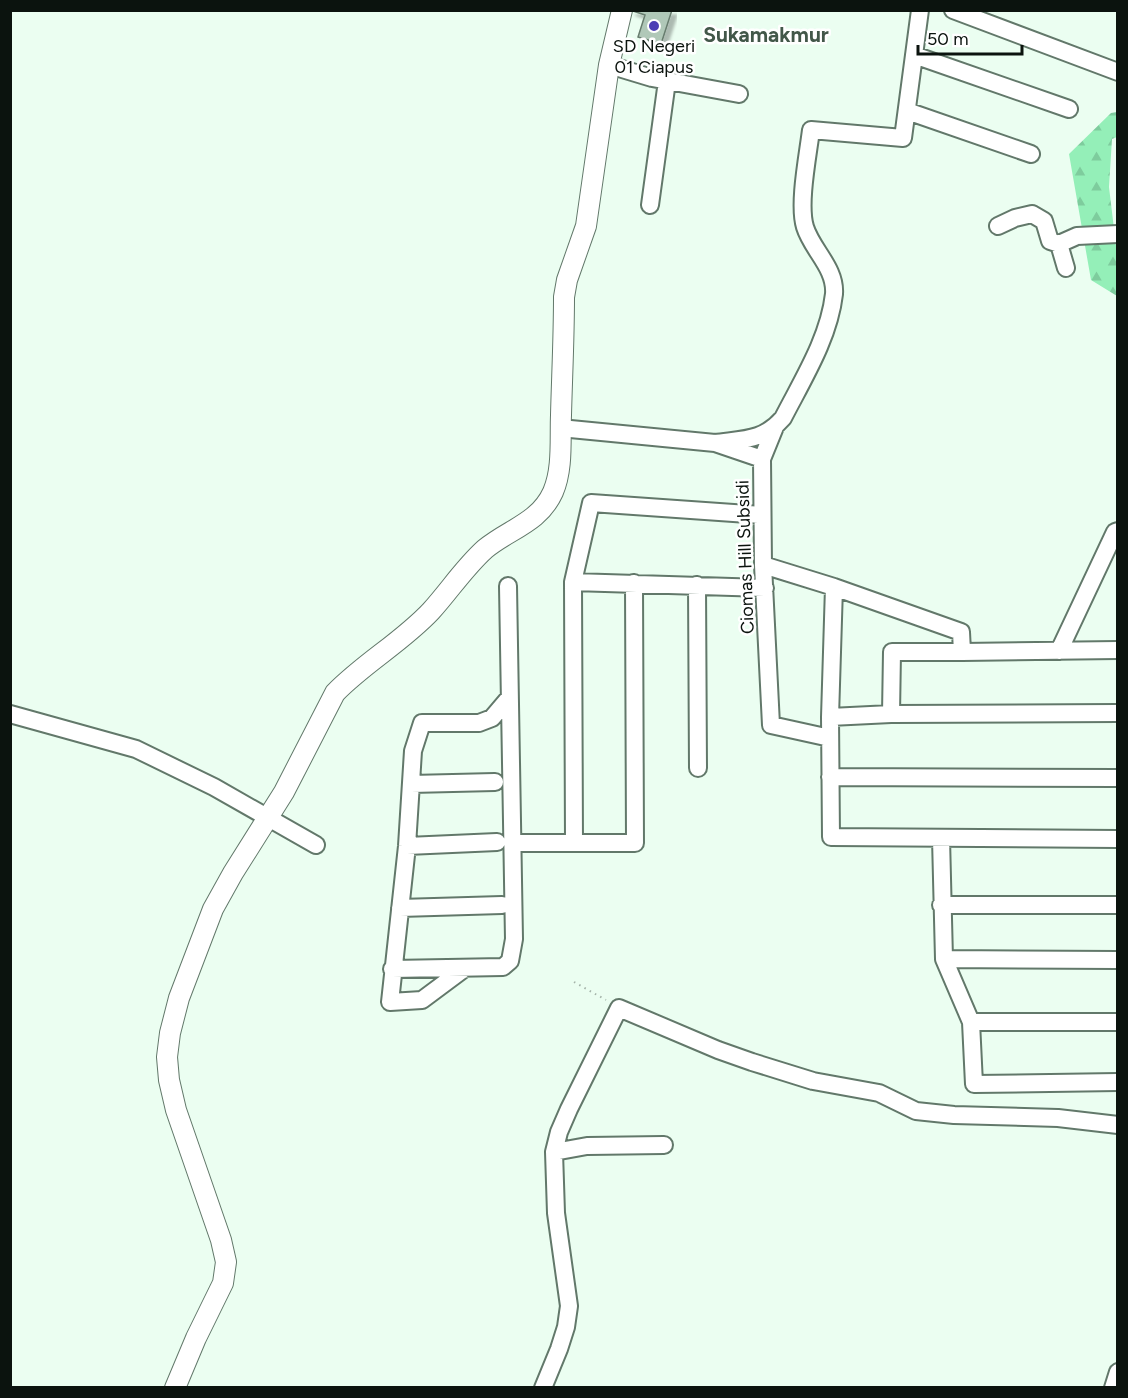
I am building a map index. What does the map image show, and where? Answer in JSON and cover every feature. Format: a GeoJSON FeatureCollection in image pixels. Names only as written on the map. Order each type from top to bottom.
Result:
{"type":"FeatureCollection","features":[{"type":"Feature","properties":{"kind":"street"},"geometry":{"type":"LineString","coordinates":[[175,1388],[196,1338],[224,1283],[226,1262],[221,1239],[176,1110],[169,1080],[167,1057],[170,1033],[179,998],[213,909],[284,792],[335,693],[347,680],[384,653],[431,611],[467,566],[488,547],[540,512],[553,492],[560,457],[564,297],[586,226],[609,66],[622,10]]}},
{"type":"Feature","properties":{"kind":"street"},"geometry":{"type":"LineString","coordinates":[[762,459],[776,427],[783,418],[820,345],[834,293],[829,271],[806,230],[803,220],[803,198],[811,130],[903,138],[920,10]]}},
{"type":"Feature","properties":{"kind":"street"},"geometry":{"type":"LineString","coordinates":[[953,10],[1118,72]]}},
{"type":"Feature","properties":{"kind":"street"},"geometry":{"type":"LineString","coordinates":[[914,55],[1069,109]]}},
{"type":"Feature","properties":{"kind":"street"},"geometry":{"type":"LineString","coordinates":[[609,66],[667,81],[739,94]]}},
{"type":"Feature","properties":{"kind":"street"},"geometry":{"type":"LineString","coordinates":[[650,205],[667,81]]}},
{"type":"Feature","properties":{"kind":"street"},"geometry":{"type":"LineString","coordinates":[[907,111],[1031,154]]}},
{"type":"Feature","properties":{"kind":"street"},"geometry":{"type":"LineString","coordinates":[[998,226],[1032,214],[1044,221],[1050,241],[1059,244],[1077,237],[1118,234]]}},
{"type":"Feature","properties":{"kind":"street"},"geometry":{"type":"LineString","coordinates":[[1059,244],[1066,268]]}},
{"type":"Feature","properties":{"kind":"street"},"geometry":{"type":"LineString","coordinates":[[715,443],[762,436],[776,427]]}},
{"type":"Feature","properties":{"kind":"street","name":"Ciomas Hill Subsidi"},"geometry":{"type":"LineString","coordinates":[[560,428],[715,443],[762,459],[763,565],[771,725],[830,738]]}},
{"type":"Feature","properties":{"kind":"street"},"geometry":{"type":"LineString","coordinates":[[574,843],[573,582],[591,503],[762,515]]}},
{"type":"Feature","properties":{"kind":"street"},"geometry":{"type":"LineString","coordinates":[[1059,651],[1115,532],[1118,531]]}},
{"type":"Feature","properties":{"kind":"street"},"geometry":{"type":"LineString","coordinates":[[763,565],[834,587],[961,632],[962,652]]}},
{"type":"Feature","properties":{"kind":"street"},"geometry":{"type":"LineString","coordinates":[[573,582],[765,588]]}},
{"type":"Feature","properties":{"kind":"street"},"geometry":{"type":"LineString","coordinates":[[407,846],[635,843],[634,583]]}},
{"type":"Feature","properties":{"kind":"street"},"geometry":{"type":"LineString","coordinates":[[697,585],[698,768]]}},
{"type":"Feature","properties":{"kind":"street"},"geometry":{"type":"LineString","coordinates":[[392,969],[503,967],[510,961],[514,939],[504,843],[509,698],[508,586]]}},
{"type":"Feature","properties":{"kind":"street"},"geometry":{"type":"LineString","coordinates":[[834,587],[830,717],[831,837],[1118,839]]}},
{"type":"Feature","properties":{"kind":"street"},"geometry":{"type":"LineString","coordinates":[[891,714],[892,652],[1118,650]]}},
{"type":"Feature","properties":{"kind":"street"},"geometry":{"type":"LineString","coordinates":[[465,968],[422,1000],[390,1002],[407,846],[412,751],[422,723],[479,723],[492,718],[509,698]]}},
{"type":"Feature","properties":{"kind":"street"},"geometry":{"type":"LineString","coordinates":[[830,717],[891,714],[1118,713]]}},
{"type":"Feature","properties":{"kind":"street"},"geometry":{"type":"LineString","coordinates":[[10,714],[136,749],[214,787],[316,845]]}},
{"type":"Feature","properties":{"kind":"street"},"geometry":{"type":"LineString","coordinates":[[830,777],[1118,778]]}},
{"type":"Feature","properties":{"kind":"street"},"geometry":{"type":"LineString","coordinates":[[411,784],[495,782]]}},
{"type":"Feature","properties":{"kind":"street"},"geometry":{"type":"LineString","coordinates":[[941,838],[944,959],[971,1022],[974,1084],[1118,1082]]}},
{"type":"Feature","properties":{"kind":"street"},"geometry":{"type":"LineString","coordinates":[[400,908],[502,904]]}},
{"type":"Feature","properties":{"kind":"street"},"geometry":{"type":"LineString","coordinates":[[941,905],[1118,905]]}},
{"type":"Feature","properties":{"kind":"street"},"geometry":{"type":"LineString","coordinates":[[944,959],[1118,960]]}},
{"type":"Feature","properties":{"kind":"street"},"geometry":{"type":"LineString","coordinates":[[543,1388],[566,1327],[568,1306],[556,1213],[554,1152],[559,1132],[569,1109],[619,1008],[741,1058],[813,1081],[879,1093],[916,1111],[954,1115],[1058,1118],[1118,1125]]}},
{"type":"Feature","properties":{"kind":"street"},"geometry":{"type":"LineString","coordinates":[[971,1022],[1118,1022]]}},
{"type":"Feature","properties":{"kind":"street"},"geometry":{"type":"LineString","coordinates":[[554,1152],[587,1146],[664,1145]]}},
{"type":"Feature","properties":{"kind":"street"},"geometry":{"type":"LineString","coordinates":[[1113,1388],[1118,1372]]}},
{"type":"Feature","properties":{"kind":"path"},"geometry":{"type":"LineString","coordinates":[[574,982],[619,1008]]}},
{"type":"Feature","properties":{"kind":"green space"},"geometry":{"type":"Polygon","coordinates":[[[1117,112],[1117,137],[1112,139],[1109,187],[1117,254],[1117,296],[1091,280],[1069,154],[1111,113],[1117,112]]]}},
{"type":"Feature","properties":{"kind":"building","name":"SD Negeri 01 Ciapus"},"geometry":{"type":"Polygon","coordinates":[[[630,10],[672,10],[661,44],[638,37],[645,15],[630,10]]]}},
{"type":"Feature","properties":{"kind":"place","name":"SD Negeri 01 Ciapus"},"geometry":{"type":"Point","coordinates":[654,26]}},
{"type":"Feature","properties":{"kind":"district","name":"Sukamakmur"},"geometry":{"type":"Point","coordinates":[766,34]}}]}
